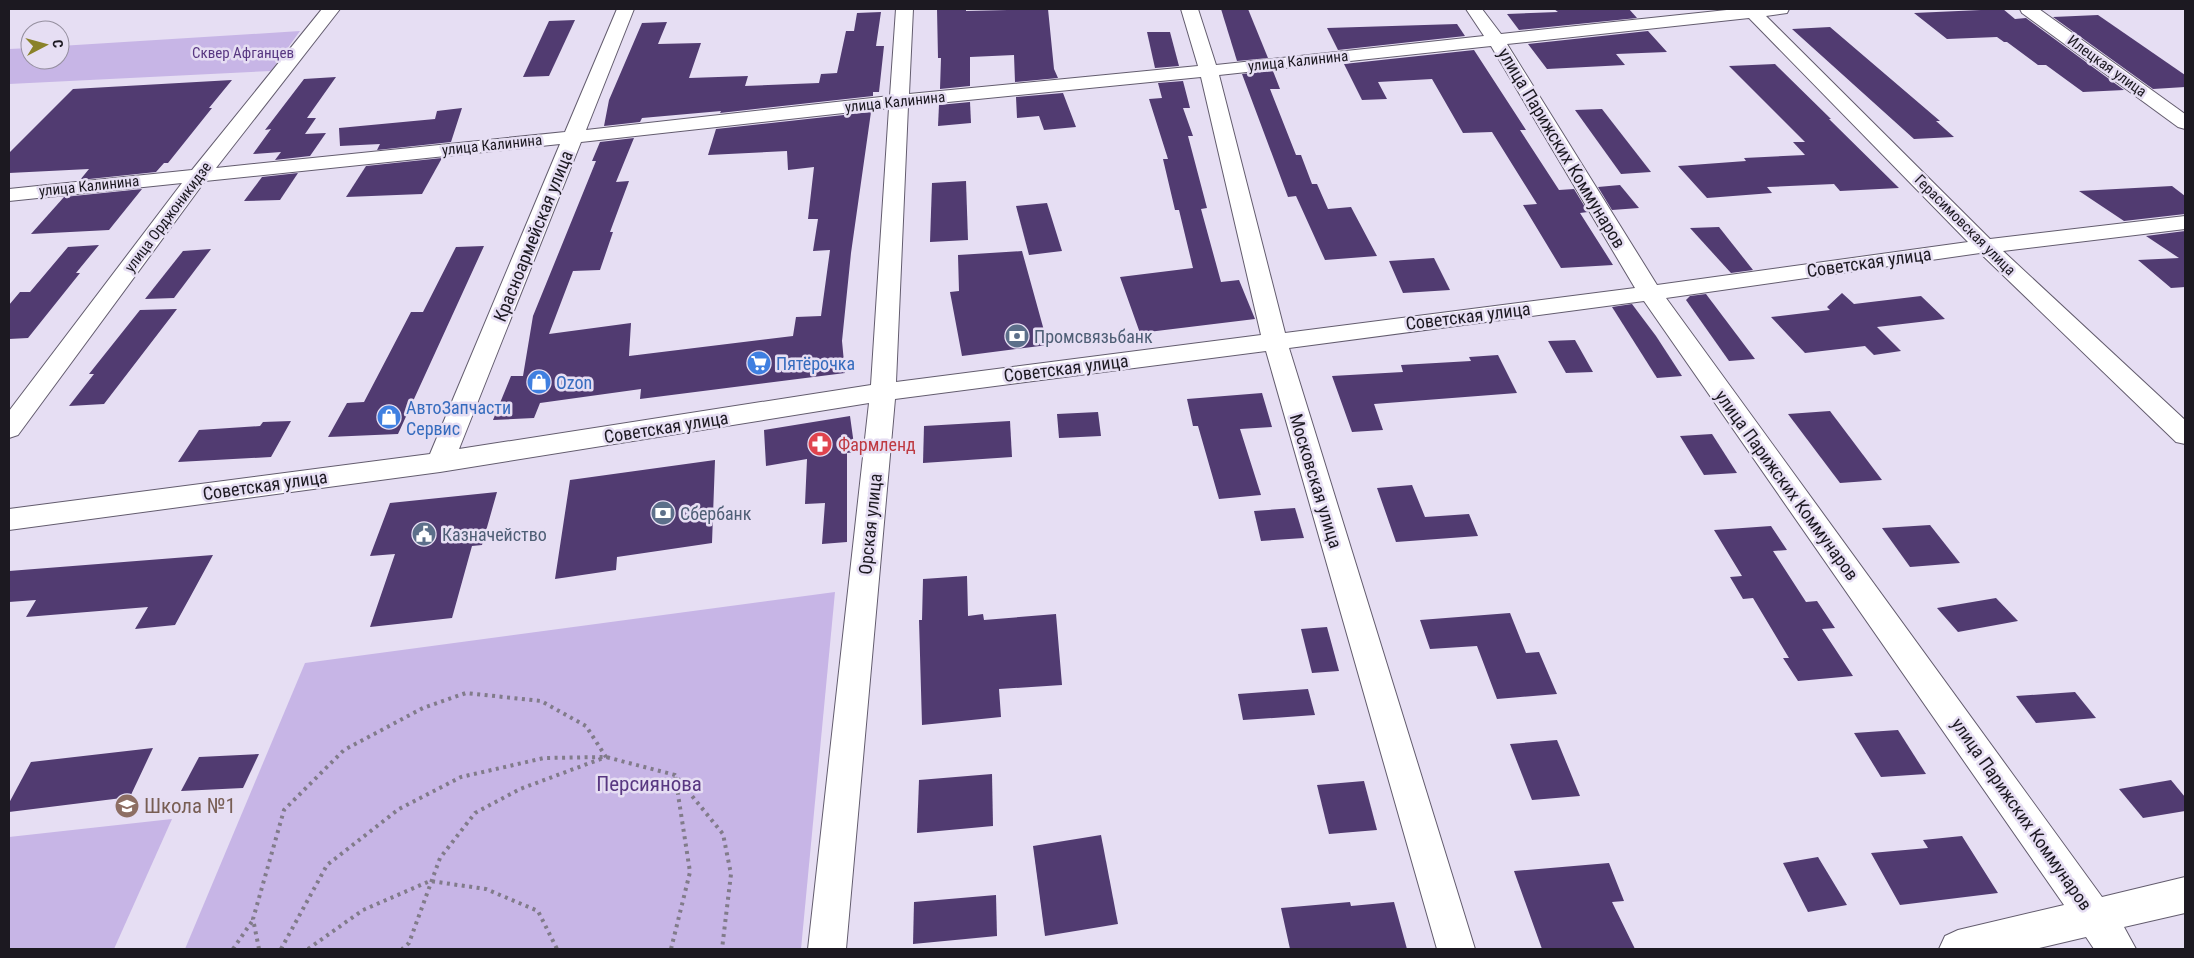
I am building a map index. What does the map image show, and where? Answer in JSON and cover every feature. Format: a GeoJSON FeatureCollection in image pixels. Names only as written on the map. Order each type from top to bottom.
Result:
{"type":"FeatureCollection","features":[{"type":"Feature","properties":{"kind":"street","name":"улица Орджоникидзе"},"geometry":{"type":"LineString","coordinates":[[9,429],[199,175],[331,9]]}},
{"type":"Feature","properties":{"kind":"street","name":"Красноармейская улица"},"geometry":{"type":"LineString","coordinates":[[440,462],[625,9]]}},
{"type":"Feature","properties":{"kind":"street","name":"Орская улица"},"geometry":{"type":"LineString","coordinates":[[827,949],[883,392],[904,9]]}},
{"type":"Feature","properties":{"kind":"street","name":"Московская улица"},"geometry":{"type":"LineString","coordinates":[[1189,9],[1210,71],[1275,341],[1456,949]]}},
{"type":"Feature","properties":{"kind":"street","name":"улица Парижских Коммунаров"},"geometry":{"type":"LineString","coordinates":[[1474,9],[1496,40],[1650,293],[2117,949]]}},
{"type":"Feature","properties":{"kind":"street","name":"улица Калинина"},"geometry":{"type":"LineString","coordinates":[[9,195],[573,137],[898,101],[1210,71],[1752,10],[1781,9]]}},
{"type":"Feature","properties":{"kind":"street","name":"Илецкая улица"},"geometry":{"type":"LineString","coordinates":[[2028,9],[2185,123]]}},
{"type":"Feature","properties":{"kind":"street","name":"Герасимовская улица"},"geometry":{"type":"LineString","coordinates":[[1752,10],[1985,246],[2185,435]]}},
{"type":"Feature","properties":{"kind":"street","name":"Советская улица"},"geometry":{"type":"LineString","coordinates":[[9,520],[440,462],[883,392],[1650,293],[1985,246],[2185,222]]}},
{"type":"Feature","properties":{"kind":"street"},"geometry":{"type":"LineString","coordinates":[[1958,949],[2185,895]]}},
{"type":"Feature","properties":{"kind":"path"},"geometry":{"type":"LineString","coordinates":[[233,949],[253,919],[284,810],[344,750],[423,708],[466,693],[541,701],[586,726],[606,757]]}},
{"type":"Feature","properties":{"kind":"path"},"geometry":{"type":"LineString","coordinates":[[402,949],[409,943],[430,881],[440,858],[475,813],[520,789],[606,757]]}},
{"type":"Feature","properties":{"kind":"path"},"geometry":{"type":"LineString","coordinates":[[281,949],[327,865],[400,809],[461,777],[544,758],[606,757],[675,775],[723,834],[731,874],[722,949]]}},
{"type":"Feature","properties":{"kind":"path"},"geometry":{"type":"LineString","coordinates":[[670,949],[690,872],[675,775]]}},
{"type":"Feature","properties":{"kind":"path"},"geometry":{"type":"LineString","coordinates":[[308,949],[363,910],[430,881],[486,889],[538,911],[557,949]]}},
{"type":"Feature","properties":{"kind":"path"},"geometry":{"type":"LineString","coordinates":[[253,919],[259,949]]}},
{"type":"Feature","properties":{"kind":"green space","name":"Сквер Афганцев"},"geometry":{"type":"Polygon","coordinates":[[[300,31],[271,71],[9,84],[9,49],[20,48],[20,70],[70,70],[70,45],[300,31]]]}},
{"type":"Feature","properties":{"kind":"green space","name":"Персиянова"},"geometry":{"type":"Polygon","coordinates":[[[835,592],[801,949],[185,949],[305,663],[835,592]]]}},
{"type":"Feature","properties":{"kind":"green space"},"geometry":{"type":"Polygon","coordinates":[[[172,819],[114,949],[9,949],[9,837],[172,819]]]}},
{"type":"Feature","properties":{"kind":"building"},"geometry":{"type":"Polygon","coordinates":[[[937,9],[966,9],[966,11],[1048,9],[1054,69],[1058,78],[1015,82],[1014,55],[970,57],[970,86],[940,89],[941,58],[938,58],[937,9]]]}},
{"type":"Feature","properties":{"kind":"building"},"geometry":{"type":"Polygon","coordinates":[[[1221,9],[1248,9],[1268,58],[1237,61],[1221,9]]]}},
{"type":"Feature","properties":{"kind":"building"},"geometry":{"type":"Polygon","coordinates":[[[1554,9],[1629,9],[1637,18],[1519,30],[1507,14],[1558,12],[1554,9]]]}},
{"type":"Feature","properties":{"kind":"building"},"geometry":{"type":"Polygon","coordinates":[[[2003,9],[2015,19],[2026,18],[2124,90],[2083,92],[2046,65],[2038,65],[2007,42],[1997,37],[1947,39],[1914,13],[2003,9]]]}},
{"type":"Feature","properties":{"kind":"building"},"geometry":{"type":"Polygon","coordinates":[[[881,12],[876,46],[884,46],[879,92],[873,92],[873,96],[720,113],[721,111],[642,118],[640,122],[604,126],[609,100],[642,23],[667,22],[658,44],[701,43],[689,78],[748,76],[745,86],[819,83],[821,74],[837,73],[846,31],[854,31],[857,13],[881,12]]]}},
{"type":"Feature","properties":{"kind":"building"},"geometry":{"type":"Polygon","coordinates":[[[2098,15],[2185,75],[2185,87],[2153,89],[2053,17],[2098,15]]]}},
{"type":"Feature","properties":{"kind":"building"},"geometry":{"type":"Polygon","coordinates":[[[575,20],[549,76],[523,77],[549,21],[575,20]]]}},
{"type":"Feature","properties":{"kind":"building"},"geometry":{"type":"Polygon","coordinates":[[[1457,24],[1465,36],[1338,50],[1327,28],[1457,24]]]}},
{"type":"Feature","properties":{"kind":"building"},"geometry":{"type":"Polygon","coordinates":[[[1830,27],[1940,121],[1936,121],[1954,137],[1914,139],[1792,29],[1830,27]]]}},
{"type":"Feature","properties":{"kind":"building"},"geometry":{"type":"Polygon","coordinates":[[[1648,31],[1667,52],[1616,54],[1625,65],[1547,69],[1528,44],[1648,31]]]}},
{"type":"Feature","properties":{"kind":"building"},"geometry":{"type":"Polygon","coordinates":[[[1147,32],[1170,32],[1179,66],[1155,68],[1147,32]]]}},
{"type":"Feature","properties":{"kind":"building"},"geometry":{"type":"Polygon","coordinates":[[[1474,50],[1526,130],[1520,130],[1559,190],[1574,189],[1588,212],[1580,213],[1613,265],[1561,268],[1523,205],[1537,204],[1492,132],[1463,133],[1432,79],[1378,82],[1387,99],[1362,100],[1344,64],[1474,50]]]}},
{"type":"Feature","properties":{"kind":"building"},"geometry":{"type":"Polygon","coordinates":[[[1775,64],[1899,188],[1840,191],[1834,184],[1767,187],[1772,193],[1707,198],[1678,166],[1746,161],[1744,158],[1805,155],[1793,142],[1805,142],[1729,66],[1775,64]]]}},
{"type":"Feature","properties":{"kind":"building"},"geometry":{"type":"Polygon","coordinates":[[[1273,71],[1280,89],[1270,89],[1296,155],[1301,155],[1312,184],[1317,184],[1328,209],[1351,207],[1377,256],[1325,260],[1296,196],[1288,197],[1242,74],[1273,71]]]}},
{"type":"Feature","properties":{"kind":"building"},"geometry":{"type":"Polygon","coordinates":[[[336,77],[307,118],[316,118],[305,134],[326,133],[310,156],[275,160],[281,152],[253,154],[271,129],[265,130],[304,79],[336,77]]]}},
{"type":"Feature","properties":{"kind":"building"},"geometry":{"type":"Polygon","coordinates":[[[232,80],[168,163],[164,163],[156,172],[80,180],[89,169],[9,173],[9,153],[73,89],[232,80]]]}},
{"type":"Feature","properties":{"kind":"building"},"geometry":{"type":"Polygon","coordinates":[[[1183,81],[1190,108],[1183,108],[1193,136],[1188,136],[1207,208],[1201,209],[1221,282],[1239,280],[1255,319],[1140,333],[1120,277],[1193,268],[1179,210],[1175,210],[1163,159],[1168,159],[1149,99],[1162,98],[1158,83],[1183,81]]]}},
{"type":"Feature","properties":{"kind":"building"},"geometry":{"type":"Polygon","coordinates":[[[1063,93],[1076,127],[1044,130],[1039,116],[1017,118],[1016,97],[1063,93]]]}},
{"type":"Feature","properties":{"kind":"building"},"geometry":{"type":"Polygon","coordinates":[[[970,102],[971,123],[938,126],[939,105],[970,102]]]}},
{"type":"Feature","properties":{"kind":"building"},"geometry":{"type":"Polygon","coordinates":[[[462,108],[451,142],[377,150],[380,144],[340,146],[339,128],[435,119],[437,111],[462,108]]]}},
{"type":"Feature","properties":{"kind":"building"},"geometry":{"type":"Polygon","coordinates":[[[1602,109],[1651,172],[1621,174],[1575,110],[1602,109]]]}},
{"type":"Feature","properties":{"kind":"building"},"geometry":{"type":"Polygon","coordinates":[[[871,112],[851,253],[842,341],[845,373],[640,399],[641,389],[540,403],[534,418],[493,420],[511,376],[523,376],[533,316],[596,161],[592,161],[600,142],[634,138],[616,182],[629,181],[610,232],[613,232],[600,270],[573,271],[549,334],[631,323],[629,356],[793,336],[796,317],[821,316],[830,250],[813,251],[818,219],[808,219],[814,167],[788,170],[787,151],[708,155],[716,129],[871,112]]]}},
{"type":"Feature","properties":{"kind":"building"},"geometry":{"type":"Polygon","coordinates":[[[442,158],[422,194],[346,197],[366,166],[442,158]]]}},
{"type":"Feature","properties":{"kind":"building"},"geometry":{"type":"Polygon","coordinates":[[[298,173],[280,200],[244,201],[262,177],[298,173]]]}},
{"type":"Feature","properties":{"kind":"building"},"geometry":{"type":"Polygon","coordinates":[[[966,181],[968,240],[930,242],[932,183],[966,181]]]}},
{"type":"Feature","properties":{"kind":"building"},"geometry":{"type":"Polygon","coordinates":[[[1620,185],[1639,208],[1612,210],[1598,187],[1620,185]]]}},
{"type":"Feature","properties":{"kind":"building"},"geometry":{"type":"Polygon","coordinates":[[[2172,186],[2185,196],[2185,214],[2124,221],[2079,191],[2172,186]]]}},
{"type":"Feature","properties":{"kind":"building"},"geometry":{"type":"Polygon","coordinates":[[[142,189],[109,230],[31,234],[64,197],[142,189]]]}},
{"type":"Feature","properties":{"kind":"building"},"geometry":{"type":"Polygon","coordinates":[[[1047,203],[1062,251],[1029,255],[1016,206],[1047,203]]]}},
{"type":"Feature","properties":{"kind":"building"},"geometry":{"type":"Polygon","coordinates":[[[1719,227],[1753,270],[1731,273],[1690,228],[1719,227]]]}},
{"type":"Feature","properties":{"kind":"building"},"geometry":{"type":"Polygon","coordinates":[[[2185,231],[2185,287],[2171,288],[2138,260],[2179,258],[2146,236],[2185,231]]]}},
{"type":"Feature","properties":{"kind":"building"},"geometry":{"type":"Polygon","coordinates":[[[99,245],[76,273],[80,273],[28,338],[9,339],[9,305],[20,292],[30,292],[68,247],[99,245]]]}},
{"type":"Feature","properties":{"kind":"building"},"geometry":{"type":"Polygon","coordinates":[[[484,246],[398,434],[328,437],[347,403],[364,402],[411,312],[423,312],[456,247],[484,246]]]}},
{"type":"Feature","properties":{"kind":"building"},"geometry":{"type":"Polygon","coordinates":[[[211,249],[174,298],[145,299],[183,251],[211,249]]]}},
{"type":"Feature","properties":{"kind":"building"},"geometry":{"type":"Polygon","coordinates":[[[1022,251],[1048,345],[962,356],[950,292],[959,291],[958,255],[1022,251]]]}},
{"type":"Feature","properties":{"kind":"building"},"geometry":{"type":"Polygon","coordinates":[[[1434,258],[1450,290],[1403,293],[1389,261],[1434,258]]]}},
{"type":"Feature","properties":{"kind":"building"},"geometry":{"type":"Polygon","coordinates":[[[1842,293],[1854,304],[1921,296],[1945,319],[1877,327],[1901,351],[1874,355],[1865,346],[1805,353],[1771,317],[1830,310],[1827,307],[1842,293]]]}},
{"type":"Feature","properties":{"kind":"building"},"geometry":{"type":"Polygon","coordinates":[[[1706,294],[1755,359],[1729,361],[1686,300],[1690,296],[1706,294]]]}},
{"type":"Feature","properties":{"kind":"building"},"geometry":{"type":"Polygon","coordinates":[[[1632,304],[1682,376],[1657,378],[1612,307],[1632,304]]]}},
{"type":"Feature","properties":{"kind":"building"},"geometry":{"type":"Polygon","coordinates":[[[177,309],[104,404],[69,406],[94,374],[89,374],[140,310],[177,309]]]}},
{"type":"Feature","properties":{"kind":"building"},"geometry":{"type":"Polygon","coordinates":[[[1575,340],[1593,372],[1566,373],[1548,341],[1575,340]]]}},
{"type":"Feature","properties":{"kind":"building"},"geometry":{"type":"Polygon","coordinates":[[[1498,355],[1517,393],[1374,404],[1383,430],[1352,432],[1332,376],[1403,372],[1401,365],[1471,361],[1469,357],[1498,355]]]}},
{"type":"Feature","properties":{"kind":"building"},"geometry":{"type":"Polygon","coordinates":[[[1262,393],[1272,427],[1240,429],[1261,495],[1219,499],[1198,426],[1193,426],[1187,399],[1262,393]]]}},
{"type":"Feature","properties":{"kind":"building"},"geometry":{"type":"Polygon","coordinates":[[[1830,411],[1882,480],[1840,483],[1788,414],[1830,411]]]}},
{"type":"Feature","properties":{"kind":"building"},"geometry":{"type":"Polygon","coordinates":[[[1098,412],[1101,436],[1059,438],[1057,414],[1098,412]]]}},
{"type":"Feature","properties":{"kind":"building"},"geometry":{"type":"Polygon","coordinates":[[[850,416],[855,452],[847,453],[847,542],[822,544],[825,503],[805,504],[807,459],[766,466],[764,430],[850,416]]]}},
{"type":"Feature","properties":{"kind":"building"},"geometry":{"type":"Polygon","coordinates":[[[291,421],[271,457],[178,462],[199,430],[260,426],[263,422],[291,421]]]}},
{"type":"Feature","properties":{"kind":"building"},"geometry":{"type":"Polygon","coordinates":[[[1010,421],[1012,457],[923,463],[924,426],[1010,421]]]}},
{"type":"Feature","properties":{"kind":"building"},"geometry":{"type":"Polygon","coordinates":[[[1712,434],[1737,473],[1704,475],[1680,436],[1712,434]]]}},
{"type":"Feature","properties":{"kind":"building"},"geometry":{"type":"Polygon","coordinates":[[[715,460],[712,543],[617,557],[616,570],[555,579],[570,480],[715,460]]]}},
{"type":"Feature","properties":{"kind":"building"},"geometry":{"type":"Polygon","coordinates":[[[1412,485],[1425,517],[1469,514],[1478,536],[1396,542],[1377,488],[1412,485]]]}},
{"type":"Feature","properties":{"kind":"building"},"geometry":{"type":"Polygon","coordinates":[[[497,492],[482,545],[472,546],[452,618],[370,627],[395,554],[370,556],[390,503],[497,492]]]}},
{"type":"Feature","properties":{"kind":"building"},"geometry":{"type":"Polygon","coordinates":[[[1295,508],[1304,538],[1261,541],[1254,511],[1295,508]]]}},
{"type":"Feature","properties":{"kind":"building"},"geometry":{"type":"Polygon","coordinates":[[[1930,525],[1960,563],[1910,567],[1882,528],[1930,525]]]}},
{"type":"Feature","properties":{"kind":"building"},"geometry":{"type":"Polygon","coordinates":[[[1771,526],[1787,550],[1773,551],[1806,602],[1817,601],[1835,628],[1822,629],[1853,676],[1798,681],[1783,658],[1789,658],[1753,598],[1743,599],[1730,577],[1742,576],[1714,530],[1771,526]]]}},
{"type":"Feature","properties":{"kind":"building"},"geometry":{"type":"Polygon","coordinates":[[[213,555],[175,625],[135,629],[148,607],[26,617],[36,600],[9,602],[9,571],[213,555]]]}},
{"type":"Feature","properties":{"kind":"building"},"geometry":{"type":"Polygon","coordinates":[[[967,576],[968,616],[983,614],[984,620],[1056,614],[1062,685],[999,689],[1001,717],[922,725],[919,620],[922,620],[923,579],[967,576]]]}},
{"type":"Feature","properties":{"kind":"building"},"geometry":{"type":"Polygon","coordinates":[[[1996,598],[2018,621],[1958,632],[1937,608],[1996,598]]]}},
{"type":"Feature","properties":{"kind":"building"},"geometry":{"type":"Polygon","coordinates":[[[1510,613],[1526,653],[1539,652],[1557,694],[1497,699],[1477,646],[1430,649],[1420,620],[1510,613]]]}},
{"type":"Feature","properties":{"kind":"building"},"geometry":{"type":"Polygon","coordinates":[[[1327,627],[1339,671],[1312,673],[1301,629],[1327,627]]]}},
{"type":"Feature","properties":{"kind":"building"},"geometry":{"type":"Polygon","coordinates":[[[1308,689],[1315,715],[1243,720],[1238,694],[1308,689]]]}},
{"type":"Feature","properties":{"kind":"building"},"geometry":{"type":"Polygon","coordinates":[[[2075,692],[2096,718],[2036,723],[2016,696],[2075,692]]]}},
{"type":"Feature","properties":{"kind":"building"},"geometry":{"type":"Polygon","coordinates":[[[1898,730],[1926,774],[1881,777],[1854,733],[1898,730]]]}},
{"type":"Feature","properties":{"kind":"building"},"geometry":{"type":"Polygon","coordinates":[[[1557,740],[1580,796],[1532,800],[1510,744],[1557,740]]]}},
{"type":"Feature","properties":{"kind":"building"},"geometry":{"type":"Polygon","coordinates":[[[153,748],[130,797],[9,812],[9,803],[31,762],[153,748]]]}},
{"type":"Feature","properties":{"kind":"building"},"geometry":{"type":"Polygon","coordinates":[[[259,754],[243,788],[181,791],[199,757],[259,754]]]}},
{"type":"Feature","properties":{"kind":"building"},"geometry":{"type":"Polygon","coordinates":[[[992,774],[993,826],[917,833],[919,780],[992,774]]]}},
{"type":"Feature","properties":{"kind":"building"},"geometry":{"type":"Polygon","coordinates":[[[2171,780],[2185,797],[2185,811],[2143,818],[2119,789],[2171,780]]]}},
{"type":"Feature","properties":{"kind":"building"},"geometry":{"type":"Polygon","coordinates":[[[1364,781],[1377,830],[1329,834],[1317,785],[1364,781]]]}},
{"type":"Feature","properties":{"kind":"building"},"geometry":{"type":"Polygon","coordinates":[[[1101,835],[1118,924],[1045,936],[1033,846],[1101,835]]]}},
{"type":"Feature","properties":{"kind":"building"},"geometry":{"type":"Polygon","coordinates":[[[1962,836],[1998,893],[1900,905],[1871,853],[1928,848],[1923,840],[1962,836]]]}},
{"type":"Feature","properties":{"kind":"building"},"geometry":{"type":"Polygon","coordinates":[[[1818,857],[1847,905],[1808,912],[1783,863],[1818,857]]]}},
{"type":"Feature","properties":{"kind":"building"},"geometry":{"type":"Polygon","coordinates":[[[1609,863],[1624,901],[1612,902],[1635,949],[1542,949],[1514,871],[1609,863]]]}},
{"type":"Feature","properties":{"kind":"building"},"geometry":{"type":"Polygon","coordinates":[[[996,895],[997,936],[913,944],[914,902],[996,895]]]}},
{"type":"Feature","properties":{"kind":"building"},"geometry":{"type":"Polygon","coordinates":[[[1350,902],[1351,906],[1394,902],[1407,949],[1290,949],[1281,908],[1350,902]]]}},
{"type":"Feature","properties":{"kind":"place","name":"Промсвязьбанк"},"geometry":{"type":"Point","coordinates":[1017,336]}},
{"type":"Feature","properties":{"kind":"place","name":"Пятёрочка"},"geometry":{"type":"Point","coordinates":[759,363]}},
{"type":"Feature","properties":{"kind":"place","name":"Ozon"},"geometry":{"type":"Point","coordinates":[539,382]}},
{"type":"Feature","properties":{"kind":"place","name":"АвтоЗапчасти Сервис"},"geometry":{"type":"Point","coordinates":[389,417]}},
{"type":"Feature","properties":{"kind":"place","name":"Фармленд"},"geometry":{"type":"Point","coordinates":[820,444]}},
{"type":"Feature","properties":{"kind":"place","name":"Сбербанк"},"geometry":{"type":"Point","coordinates":[663,513]}},
{"type":"Feature","properties":{"kind":"place","name":"Казначейство"},"geometry":{"type":"Point","coordinates":[424,534]}},
{"type":"Feature","properties":{"kind":"place","name":"Школа №1"},"geometry":{"type":"Point","coordinates":[127,806]}}]}
